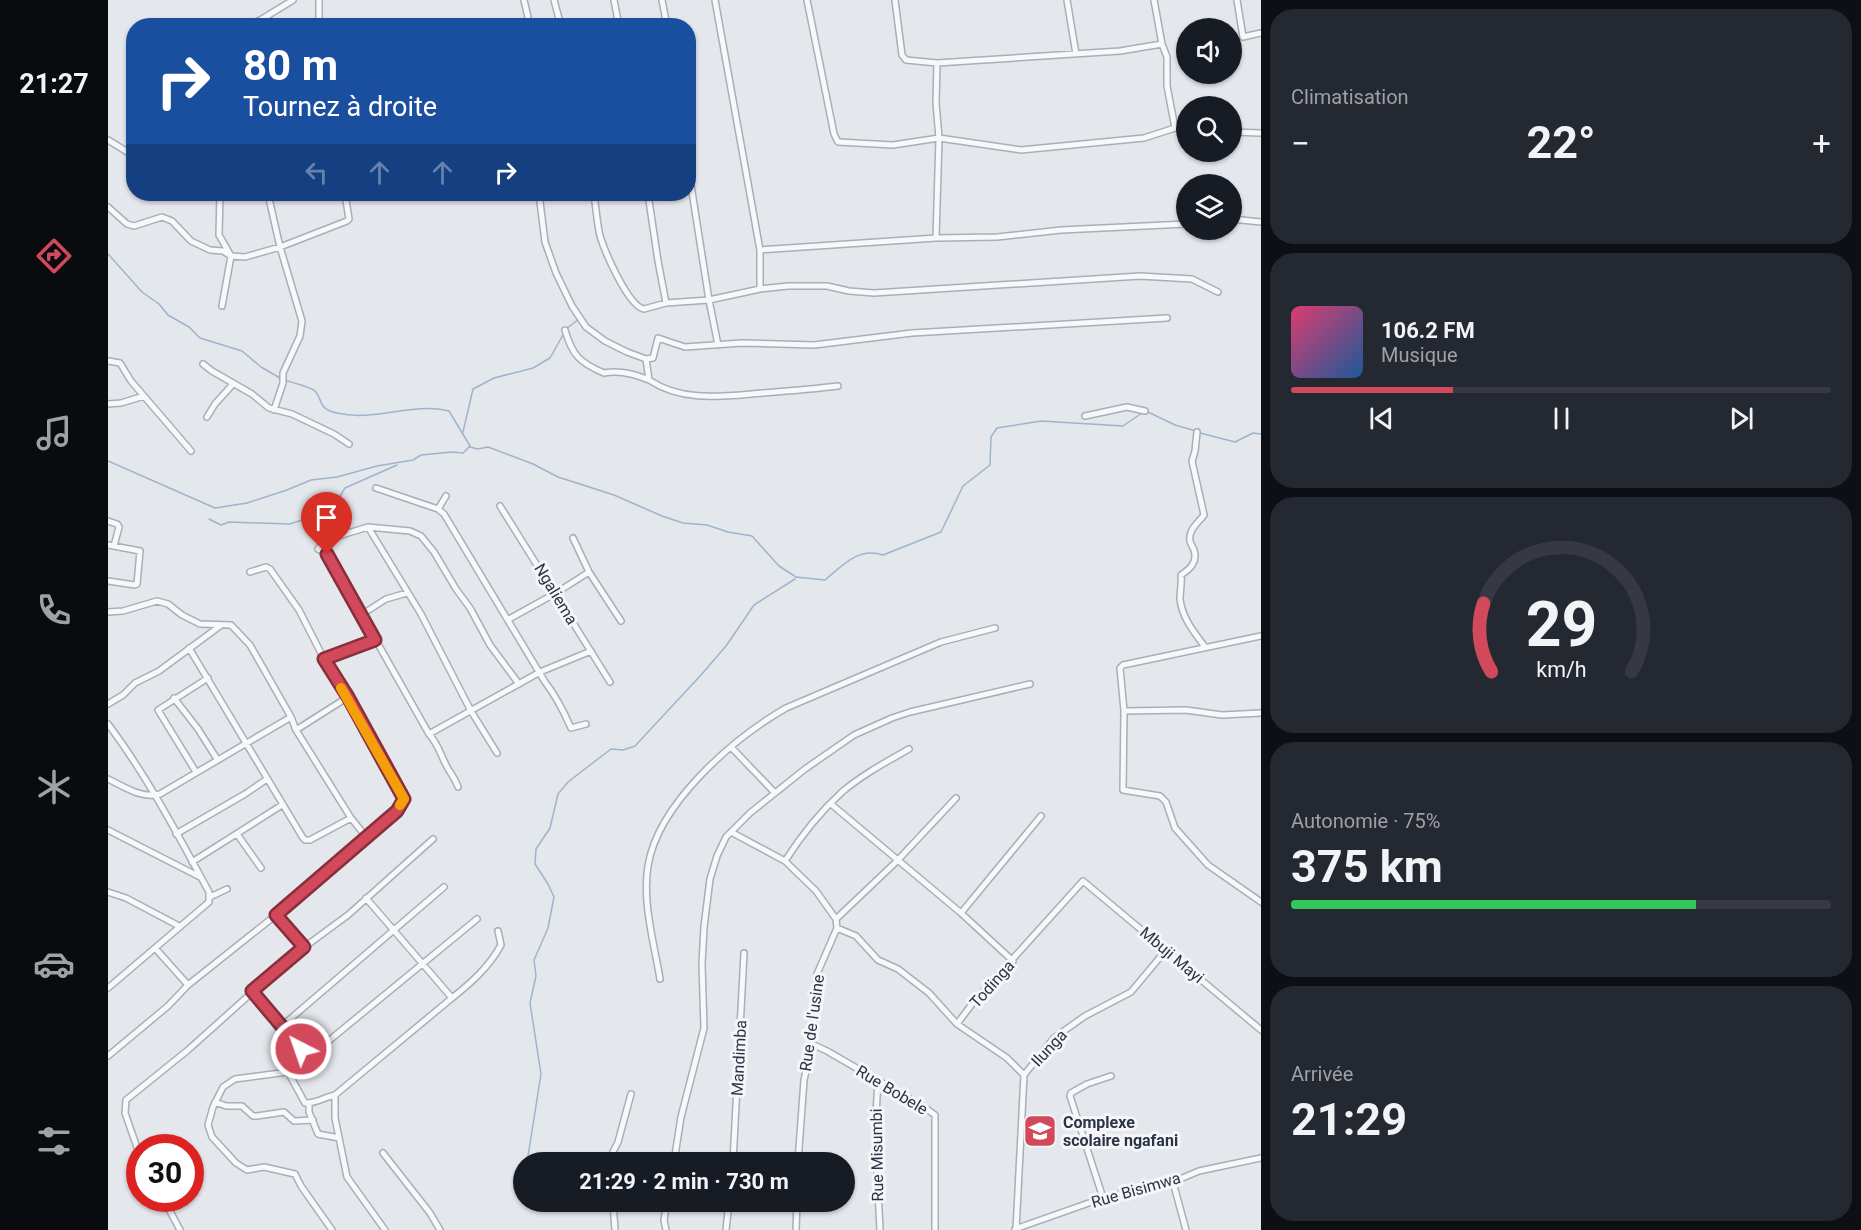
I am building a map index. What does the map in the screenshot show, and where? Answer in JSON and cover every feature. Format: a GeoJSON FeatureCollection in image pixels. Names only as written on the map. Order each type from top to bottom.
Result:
{"type":"FeatureCollection","features":[{"type":"Feature","properties":{"kind":"street"},"geometry":{"type":"LineString","coordinates":[[264,18],[293,0]]}},
{"type":"Feature","properties":{"kind":"street"},"geometry":{"type":"LineString","coordinates":[[319,0],[319,18]]}},
{"type":"Feature","properties":{"kind":"street"},"geometry":{"type":"LineString","coordinates":[[524,0],[528,18]]}},
{"type":"Feature","properties":{"kind":"street"},"geometry":{"type":"LineString","coordinates":[[554,0],[559,18]]}},
{"type":"Feature","properties":{"kind":"street"},"geometry":{"type":"LineString","coordinates":[[614,0],[617,18]]}},
{"type":"Feature","properties":{"kind":"street"},"geometry":{"type":"LineString","coordinates":[[662,0],[665,18]]}},
{"type":"Feature","properties":{"kind":"street"},"geometry":{"type":"LineString","coordinates":[[715,0],[760,250],[760,289]]}},
{"type":"Feature","properties":{"kind":"street"},"geometry":{"type":"LineString","coordinates":[[807,0],[834,134],[838,142],[893,145],[939,138],[1010,149],[1144,138],[1175,129],[1167,86],[1167,57],[1162,44],[1154,0]]}},
{"type":"Feature","properties":{"kind":"street"},"geometry":{"type":"LineString","coordinates":[[895,0],[903,58],[906,60],[937,63],[1120,51],[1162,44]]}},
{"type":"Feature","properties":{"kind":"street"},"geometry":{"type":"LineString","coordinates":[[1067,0],[1076,54]]}},
{"type":"Feature","properties":{"kind":"street"},"geometry":{"type":"LineString","coordinates":[[1237,0],[1243,38],[1261,33]]}},
{"type":"Feature","properties":{"kind":"street"},"geometry":{"type":"LineString","coordinates":[[936,238],[939,138],[936,104],[937,63]]}},
{"type":"Feature","properties":{"kind":"street"},"geometry":{"type":"LineString","coordinates":[[1242,132],[1261,133]]}},
{"type":"Feature","properties":{"kind":"street"},"geometry":{"type":"LineString","coordinates":[[108,140],[126,151]]}},
{"type":"Feature","properties":{"kind":"street"},"geometry":{"type":"LineString","coordinates":[[220,201],[219,235],[231,256],[222,306]]}},
{"type":"Feature","properties":{"kind":"street"},"geometry":{"type":"LineString","coordinates":[[270,201],[280,247],[302,321],[300,336],[283,373],[283,383],[274,410]]}},
{"type":"Feature","properties":{"kind":"street"},"geometry":{"type":"LineString","coordinates":[[108,207],[127,224],[134,226],[162,217],[178,226],[191,241],[210,250],[245,257],[280,247],[347,221],[349,219],[346,201]]}},
{"type":"Feature","properties":{"kind":"street"},"geometry":{"type":"LineString","coordinates":[[540,201],[545,242],[556,273],[572,306],[590,332],[610,344],[646,359],[653,358],[658,338],[685,347],[742,343],[814,345],[912,333],[1167,318]]}},
{"type":"Feature","properties":{"kind":"street"},"geometry":{"type":"LineString","coordinates":[[595,201],[601,238],[613,266],[634,304],[644,309],[666,303],[709,300],[760,289],[827,286],[874,293],[1140,276],[1192,279],[1218,292]]}},
{"type":"Feature","properties":{"kind":"street"},"geometry":{"type":"LineString","coordinates":[[649,201],[666,303]]}},
{"type":"Feature","properties":{"kind":"street"},"geometry":{"type":"LineString","coordinates":[[693,201],[718,345]]}},
{"type":"Feature","properties":{"kind":"street"},"geometry":{"type":"LineString","coordinates":[[1242,220],[1261,222]]}},
{"type":"Feature","properties":{"kind":"street"},"geometry":{"type":"LineString","coordinates":[[760,250],[1176,224]]}},
{"type":"Feature","properties":{"kind":"street"},"geometry":{"type":"LineString","coordinates":[[565,330],[574,354],[591,366],[604,373],[613,371],[632,373],[682,394],[711,398],[838,386]]}},
{"type":"Feature","properties":{"kind":"street"},"geometry":{"type":"LineString","coordinates":[[646,359],[649,380]]}},
{"type":"Feature","properties":{"kind":"street"},"geometry":{"type":"LineString","coordinates":[[108,361],[120,363],[144,396],[191,451]]}},
{"type":"Feature","properties":{"kind":"street"},"geometry":{"type":"LineString","coordinates":[[203,364],[274,410],[292,414],[334,434],[349,444]]}},
{"type":"Feature","properties":{"kind":"street"},"geometry":{"type":"LineString","coordinates":[[207,417],[233,384]]}},
{"type":"Feature","properties":{"kind":"street"},"geometry":{"type":"LineString","coordinates":[[108,405],[144,396]]}},
{"type":"Feature","properties":{"kind":"street"},"geometry":{"type":"LineString","coordinates":[[1085,416],[1127,407],[1145,411]]}},
{"type":"Feature","properties":{"kind":"street"},"geometry":{"type":"LineString","coordinates":[[1197,432],[1192,461],[1204,515],[1192,528],[1190,542],[1194,551],[1194,562],[1181,575],[1180,598],[1188,625],[1205,647]]}},
{"type":"Feature","properties":{"kind":"street"},"geometry":{"type":"LineString","coordinates":[[376,488],[438,509],[444,514],[557,698],[572,728],[586,724]]}},
{"type":"Feature","properties":{"kind":"street"},"geometry":{"type":"LineString","coordinates":[[438,509],[446,496]]}},
{"type":"Feature","properties":{"kind":"street","name":"Ngaliema"},"geometry":{"type":"LineString","coordinates":[[500,506],[610,682]]}},
{"type":"Feature","properties":{"kind":"street"},"geometry":{"type":"LineString","coordinates":[[108,521],[117,524],[118,527],[111,546],[140,551],[137,584],[108,581]]}},
{"type":"Feature","properties":{"kind":"street"},"geometry":{"type":"LineString","coordinates":[[368,526],[435,641],[471,711],[496,753]]}},
{"type":"Feature","properties":{"kind":"street"},"geometry":{"type":"LineString","coordinates":[[458,787],[456,779],[446,766],[438,745],[429,734],[327,554],[318,549],[323,542],[368,526],[410,531],[421,536],[470,608],[490,645],[519,684]]}},
{"type":"Feature","properties":{"kind":"street"},"geometry":{"type":"LineString","coordinates":[[573,538],[589,572],[621,621]]}},
{"type":"Feature","properties":{"kind":"street"},"geometry":{"type":"LineString","coordinates":[[108,1056],[168,1006],[188,985],[367,838],[397,811],[404,799],[348,697],[324,659],[299,610],[270,569],[266,567],[250,572]]}},
{"type":"Feature","properties":{"kind":"street"},"geometry":{"type":"LineString","coordinates":[[508,619],[589,572]]}},
{"type":"Feature","properties":{"kind":"street"},"geometry":{"type":"LineString","coordinates":[[361,615],[386,599],[407,593]]}},
{"type":"Feature","properties":{"kind":"street"},"geometry":{"type":"LineString","coordinates":[[108,612],[123,611],[157,601],[168,604],[195,622],[231,625],[247,640],[291,717],[296,730],[351,818],[367,838]]}},
{"type":"Feature","properties":{"kind":"street"},"geometry":{"type":"LineString","coordinates":[[108,704],[123,695],[135,683],[159,671],[221,625]]}},
{"type":"Feature","properties":{"kind":"street"},"geometry":{"type":"LineString","coordinates":[[660,979],[647,891],[648,866],[654,843],[663,823],[685,792],[731,747],[765,720],[786,708],[941,642],[994,628]]}},
{"type":"Feature","properties":{"kind":"street"},"geometry":{"type":"LineString","coordinates":[[1261,636],[1120,668],[1124,711],[1123,790],[1160,796],[1166,802],[1175,828],[1208,865],[1261,902]]}},
{"type":"Feature","properties":{"kind":"street"},"geometry":{"type":"LineString","coordinates":[[324,659],[375,640]]}},
{"type":"Feature","properties":{"kind":"street"},"geometry":{"type":"LineString","coordinates":[[189,648],[303,838],[308,841],[351,818]]}},
{"type":"Feature","properties":{"kind":"street"},"geometry":{"type":"LineString","coordinates":[[429,734],[540,672],[591,651]]}},
{"type":"Feature","properties":{"kind":"street"},"geometry":{"type":"LineString","coordinates":[[196,772],[158,710],[208,678]]}},
{"type":"Feature","properties":{"kind":"street"},"geometry":{"type":"LineString","coordinates":[[676,1152],[681,1117],[704,1028],[702,964],[710,879],[717,856],[731,832],[805,769],[868,727],[910,712],[1030,684]]}},
{"type":"Feature","properties":{"kind":"street"},"geometry":{"type":"LineString","coordinates":[[296,730],[348,697]]}},
{"type":"Feature","properties":{"kind":"street"},"geometry":{"type":"LineString","coordinates":[[174,698],[217,759]]}},
{"type":"Feature","properties":{"kind":"street"},"geometry":{"type":"LineString","coordinates":[[1124,711],[1186,710],[1222,715],[1261,713]]}},
{"type":"Feature","properties":{"kind":"street"},"geometry":{"type":"LineString","coordinates":[[108,779],[136,793],[155,795],[291,717]]}},
{"type":"Feature","properties":{"kind":"street"},"geometry":{"type":"LineString","coordinates":[[108,724],[129,752],[155,795],[210,897],[209,902],[108,988]]}},
{"type":"Feature","properties":{"kind":"street"},"geometry":{"type":"LineString","coordinates":[[731,747],[775,793]]}},
{"type":"Feature","properties":{"kind":"street"},"geometry":{"type":"LineString","coordinates":[[785,861],[807,830],[831,804],[859,779],[909,749]]}},
{"type":"Feature","properties":{"kind":"street"},"geometry":{"type":"LineString","coordinates":[[176,834],[240,798],[267,779]]}},
{"type":"Feature","properties":{"kind":"street"},"geometry":{"type":"LineString","coordinates":[[836,919],[897,861],[956,798]]}},
{"type":"Feature","properties":{"kind":"street"},"geometry":{"type":"LineString","coordinates":[[831,804],[961,914],[1012,961]]}},
{"type":"Feature","properties":{"kind":"street"},"geometry":{"type":"LineString","coordinates":[[192,862],[282,805]]}},
{"type":"Feature","properties":{"kind":"street"},"geometry":{"type":"LineString","coordinates":[[961,914],[1041,816]]}},
{"type":"Feature","properties":{"kind":"street"},"geometry":{"type":"LineString","coordinates":[[108,830],[201,877]]}},
{"type":"Feature","properties":{"kind":"street","name":"Rue de l'usine"},"geometry":{"type":"LineString","coordinates":[[731,832],[785,861],[816,891],[836,919],[837,928],[818,974],[812,1044],[804,1080],[799,1152]]}},
{"type":"Feature","properties":{"kind":"street"},"geometry":{"type":"LineString","coordinates":[[237,834],[261,868]]}},
{"type":"Feature","properties":{"kind":"street"},"geometry":{"type":"LineString","coordinates":[[132,1134],[125,1113],[126,1100],[188,1050],[304,947],[348,915],[433,839]]}},
{"type":"Feature","properties":{"kind":"street","name":"Mbuji Mayi"},"geometry":{"type":"LineString","coordinates":[[1083,881],[1261,1029]]}},
{"type":"Feature","properties":{"kind":"street","name":"Todinga"},"geometry":{"type":"LineString","coordinates":[[1024,1076],[1007,1058],[957,1024],[972,1004],[1083,881]]}},
{"type":"Feature","properties":{"kind":"street"},"geometry":{"type":"LineString","coordinates":[[282,1026],[444,887]]}},
{"type":"Feature","properties":{"kind":"street"},"geometry":{"type":"LineString","coordinates":[[210,897],[227,889]]}},
{"type":"Feature","properties":{"kind":"street"},"geometry":{"type":"LineString","coordinates":[[108,892],[179,926]]}},
{"type":"Feature","properties":{"kind":"street"},"geometry":{"type":"LineString","coordinates":[[366,898],[452,998]]}},
{"type":"Feature","properties":{"kind":"street"},"geometry":{"type":"LineString","coordinates":[[276,915],[304,947]]}},
{"type":"Feature","properties":{"kind":"street"},"geometry":{"type":"LineString","coordinates":[[332,1230],[300,1186],[295,1174],[264,1167],[248,1170],[236,1163],[221,1149],[212,1137],[208,1125],[215,1102],[224,1087],[235,1079],[288,1072],[477,919]]}},
{"type":"Feature","properties":{"kind":"street"},"geometry":{"type":"LineString","coordinates":[[837,928],[856,936],[878,960],[897,969],[929,993],[957,1024]]}},
{"type":"Feature","properties":{"kind":"street"},"geometry":{"type":"LineString","coordinates":[[288,1072],[305,1103],[309,1104],[335,1095],[478,976],[501,945],[498,931]]}},
{"type":"Feature","properties":{"kind":"street"},"geometry":{"type":"LineString","coordinates":[[155,948],[188,985]]}},
{"type":"Feature","properties":{"kind":"street","name":"Ilunga"},"geometry":{"type":"LineString","coordinates":[[1015,1229],[1024,1076],[1054,1038],[1085,1016],[1131,992],[1166,950]]}},
{"type":"Feature","properties":{"kind":"street","name":"Mandimba"},"geometry":{"type":"LineString","coordinates":[[734,1152],[744,953]]}},
{"type":"Feature","properties":{"kind":"street"},"geometry":{"type":"LineString","coordinates":[[108,977],[116,981]]}},
{"type":"Feature","properties":{"kind":"street"},"geometry":{"type":"LineString","coordinates":[[252,991],[309,1057]]}},
{"type":"Feature","properties":{"kind":"street","name":"Rue Bobele"},"geometry":{"type":"LineString","coordinates":[[812,1044],[935,1115],[935,1230]]}},
{"type":"Feature","properties":{"kind":"street"},"geometry":{"type":"LineString","coordinates":[[1104,1198],[1070,1096],[1071,1093],[1087,1084],[1111,1076]]}},
{"type":"Feature","properties":{"kind":"street","name":"Rue Misumbi"},"geometry":{"type":"LineString","coordinates":[[878,1081],[875,1131],[880,1230]]}},
{"type":"Feature","properties":{"kind":"street"},"geometry":{"type":"LineString","coordinates":[[613,1152],[618,1142],[631,1094]]}},
{"type":"Feature","properties":{"kind":"street"},"geometry":{"type":"LineString","coordinates":[[335,1095],[335,1118],[347,1177],[385,1230]]}},
{"type":"Feature","properties":{"kind":"street"},"geometry":{"type":"LineString","coordinates":[[215,1102],[226,1106],[242,1106],[253,1116],[284,1112],[294,1121],[313,1120]]}},
{"type":"Feature","properties":{"kind":"street"},"geometry":{"type":"LineString","coordinates":[[309,1104],[318,1134],[339,1138]]}},
{"type":"Feature","properties":{"kind":"street"},"geometry":{"type":"LineString","coordinates":[[383,1153],[430,1213],[440,1230]]}},
{"type":"Feature","properties":{"kind":"street","name":"Rue Bisimwa"},"geometry":{"type":"LineString","coordinates":[[1015,1229],[1104,1198],[1173,1182],[1199,1171],[1261,1158]]}},
{"type":"Feature","properties":{"kind":"street"},"geometry":{"type":"LineString","coordinates":[[1173,1182],[1186,1230]]}},
{"type":"Feature","properties":{"kind":"street"},"geometry":{"type":"LineString","coordinates":[[170,1212],[180,1230]]}},
{"type":"Feature","properties":{"kind":"street"},"geometry":{"type":"LineString","coordinates":[[614,1212],[615,1230]]}},
{"type":"Feature","properties":{"kind":"street"},"geometry":{"type":"LineString","coordinates":[[665,1212],[666,1230]]}},
{"type":"Feature","properties":{"kind":"street"},"geometry":{"type":"LineString","coordinates":[[726,1230],[728,1212]]}},
{"type":"Feature","properties":{"kind":"street"},"geometry":{"type":"LineString","coordinates":[[796,1230],[797,1212]]}},
{"type":"Feature","properties":{"kind":"waterway"},"geometry":{"type":"LineString","coordinates":[[108,254],[142,292],[159,304],[168,315],[189,327],[200,338],[242,351],[261,367],[280,378]]}},
{"type":"Feature","properties":{"kind":"waterway"},"geometry":{"type":"LineString","coordinates":[[566,329],[579,319]]}},
{"type":"Feature","properties":{"kind":"waterway"},"geometry":{"type":"LineString","coordinates":[[463,432],[473,389],[494,378],[533,368],[550,358],[564,333]]}},
{"type":"Feature","properties":{"kind":"waterway"},"geometry":{"type":"LineString","coordinates":[[284,380],[315,391],[323,406],[337,413],[365,415],[421,409],[449,411],[470,446]]}},
{"type":"Feature","properties":{"kind":"waterway"},"geometry":{"type":"LineString","coordinates":[[470,447],[478,449],[488,447],[533,464],[558,477],[614,495],[683,523],[707,525],[728,532],[752,536],[779,566],[796,577],[825,580],[858,555],[866,553],[883,555],[941,532],[963,486],[990,465],[991,437],[997,428],[1041,421],[1123,426],[1142,413],[1148,412],[1175,425],[1196,431]]}},
{"type":"Feature","properties":{"kind":"waterway"},"geometry":{"type":"LineString","coordinates":[[1200,433],[1235,442],[1253,433],[1261,434]]}},
{"type":"Feature","properties":{"kind":"waterway"},"geometry":{"type":"LineString","coordinates":[[108,461],[215,508],[247,503],[311,480],[337,477],[377,466],[413,460],[421,455],[463,453],[469,447]]}},
{"type":"Feature","properties":{"kind":"waterway"},"geometry":{"type":"LineString","coordinates":[[209,519],[221,525],[229,522],[290,524],[305,519],[319,507],[339,498],[345,488],[397,465]]}},
{"type":"Feature","properties":{"kind":"waterway"},"geometry":{"type":"LineString","coordinates":[[529,1152],[541,1074],[530,1003],[536,976],[534,960],[548,928],[554,897],[535,864],[536,849],[550,828],[558,794],[568,782],[611,749],[623,750],[635,746],[726,646],[754,605],[795,579]]}},
{"type":"Feature","properties":{"kind":"slow traffic"},"geometry":{"type":"LineString","coordinates":[[341,688],[404,799],[400,805]]}},
{"type":"Feature","properties":{"kind":"place","name":"Complexe scolaire ngafani"},"geometry":{"type":"Point","coordinates":[1040,1131]}},
{"type":"Feature","properties":{"kind":"route"},"geometry":{"type":"LineString","coordinates":[[301,1049],[252,991],[304,947],[276,915],[397,811],[404,799],[348,697],[324,659],[375,640],[327,554]]}}]}
